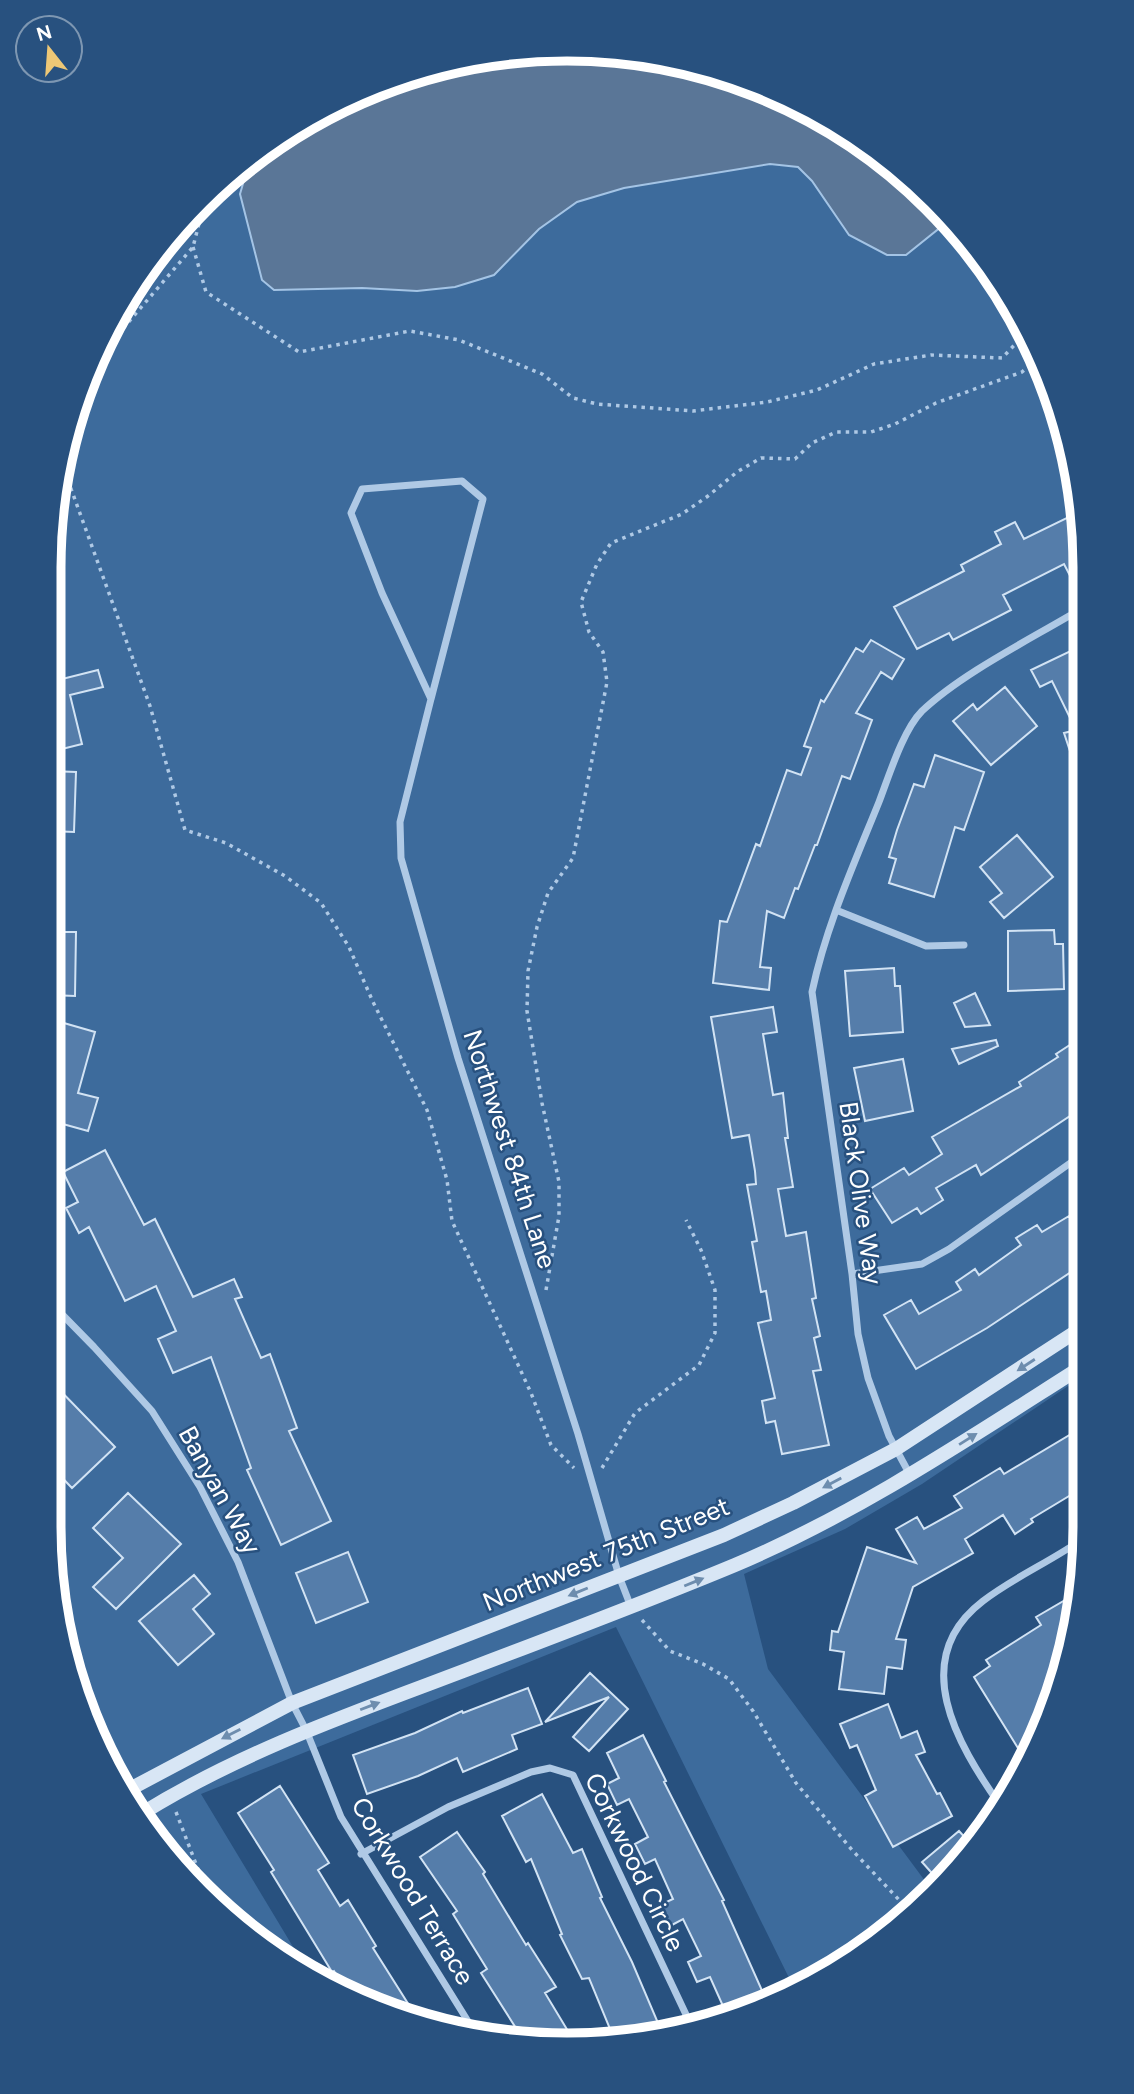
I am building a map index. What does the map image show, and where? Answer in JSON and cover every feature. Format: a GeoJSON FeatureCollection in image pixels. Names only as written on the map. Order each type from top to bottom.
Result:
{"type":"FeatureCollection","features":[{"type":"Feature","properties":{"kind":"street","name":"Northwest 84th Lane"},"geometry":{"type":"LineString","coordinates":[[431,699],[383,593],[351,513],[362,489],[462,481],[483,499],[400,822],[401,858],[458,1058],[542,1319],[619,1576],[631,1607]]}},
{"type":"Feature","properties":{"kind":"street","name":"Black Olive Way"},"geometry":{"type":"LineString","coordinates":[[910,1475],[896,1449],[868,1377],[858,1334],[812,992],[819,958],[836,910],[900,747],[920,713],[948,689],[1073,614]]}},
{"type":"Feature","properties":{"kind":"street"},"geometry":{"type":"LineString","coordinates":[[836,910],[926,946],[964,945]]}},
{"type":"Feature","properties":{"kind":"street"},"geometry":{"type":"LineString","coordinates":[[852,1274],[922,1264],[949,1249],[1073,1161]]}},
{"type":"Feature","properties":{"kind":"street","name":"Banyan Way"},"geometry":{"type":"LineString","coordinates":[[61,1314],[152,1411],[201,1487],[238,1562],[292,1703],[306,1730]]}},
{"type":"Feature","properties":{"kind":"street","name":"Northwest 75th Street"},"geometry":{"type":"LineString","coordinates":[[133,1787],[292,1703],[724,1535],[782,1509],[896,1449],[1073,1334]]}},
{"type":"Feature","properties":{"kind":"street"},"geometry":{"type":"LineString","coordinates":[[148,1810],[306,1730],[738,1564],[910,1475],[1073,1372]]}},
{"type":"Feature","properties":{"kind":"street"},"geometry":{"type":"LineString","coordinates":[[995,1797],[978,1774],[956,1729],[946,1700],[943,1674],[946,1648],[958,1626],[982,1601],[1072,1545]]}},
{"type":"Feature","properties":{"kind":"street","name":"Corkwood Terrace"},"geometry":{"type":"LineString","coordinates":[[306,1730],[341,1817],[361,1854],[469,2023]]}},
{"type":"Feature","properties":{"kind":"street","name":"Corkwood Circle"},"geometry":{"type":"LineString","coordinates":[[361,1854],[448,1807],[531,1772],[550,1768],[573,1775],[688,2018]]}},
{"type":"Feature","properties":{"kind":"path"},"geometry":{"type":"LineString","coordinates":[[119,332],[193,247],[200,219]]}},
{"type":"Feature","properties":{"kind":"path"},"geometry":{"type":"LineString","coordinates":[[193,247],[206,292],[299,352],[410,331],[459,340],[542,374],[573,398],[597,404],[693,411],[767,402],[817,390],[874,364],[931,355],[1002,358],[1019,340]]}},
{"type":"Feature","properties":{"kind":"path"},"geometry":{"type":"LineString","coordinates":[[542,1319],[559,1216],[559,1182],[527,1012],[528,971],[537,927],[548,894],[572,858],[607,682],[603,652],[589,632],[581,602],[597,564],[611,543],[682,514],[737,472],[761,458],[795,459],[812,443],[836,432],[871,432],[895,424],[936,403],[1022,373],[1031,365]]}},
{"type":"Feature","properties":{"kind":"path"},"geometry":{"type":"LineString","coordinates":[[69,483],[150,706],[185,830],[226,843],[285,876],[321,903],[349,947],[427,1110],[447,1180],[452,1222],[531,1393],[551,1446],[592,1484],[635,1413],[699,1365],[715,1333],[715,1290],[701,1250],[686,1220]]}},
{"type":"Feature","properties":{"kind":"path"},"geometry":{"type":"LineString","coordinates":[[631,1607],[670,1651],[703,1664],[729,1679],[753,1711],[796,1783],[902,1905]]}},
{"type":"Feature","properties":{"kind":"path"},"geometry":{"type":"LineString","coordinates":[[169,1797],[200,1875]]}},
{"type":"Feature","properties":{"kind":"shaded area"},"geometry":{"type":"Polygon","coordinates":[[[534,62],[600,62],[698,78],[761,100],[820,129],[875,166],[925,209],[968,259],[1005,314],[1034,373],[1056,436],[1068,501],[1073,567],[1073,1383],[922,1484],[845,1529],[744,1574],[768,1669],[927,1883],[848,1948],[791,1981],[616,1627],[201,1794],[298,1955],[259,1928],[209,1885],[146,1808],[113,1751],[88,1690],[78,1658],[66,1593],[61,1527],[61,567],[66,501],[78,436],[113,343],[146,286],[166,259],[209,209],[234,187],[286,146],[314,129],[343,113],[404,88],[436,78],[501,66],[534,62]]]}},
{"type":"Feature","properties":{"kind":"shaded area"},"geometry":{"type":"Polygon","coordinates":[[[534,62],[600,62],[698,78],[791,113],[848,146],[875,166],[925,209],[941,227],[906,255],[887,255],[849,235],[812,181],[798,167],[770,164],[624,188],[577,202],[539,229],[494,275],[455,287],[417,291],[362,288],[274,290],[262,280],[240,194],[245,178],[286,146],[343,113],[404,88],[436,78],[501,66],[534,62]]]}},
{"type":"Feature","properties":{"kind":"building"},"geometry":{"type":"Polygon","coordinates":[[[1070,516],[1073,581],[1064,564],[1003,595],[1011,610],[953,640],[949,633],[917,649],[894,607],[964,571],[961,565],[1001,544],[995,532],[1015,522],[1024,539],[1070,516]]]}},
{"type":"Feature","properties":{"kind":"building"},"geometry":{"type":"Polygon","coordinates":[[[871,640],[904,659],[892,679],[881,672],[856,713],[872,720],[850,779],[842,776],[817,845],[798,889],[795,888],[784,918],[767,911],[760,967],[771,968],[769,990],[713,983],[720,921],[727,922],[756,844],[760,846],[787,770],[801,775],[811,748],[804,746],[821,700],[824,702],[856,648],[863,652],[871,640]]]}},
{"type":"Feature","properties":{"kind":"building"},"geometry":{"type":"Polygon","coordinates":[[[1073,650],[1073,724],[1052,681],[1040,687],[1031,670],[1073,650]]]}},
{"type":"Feature","properties":{"kind":"building"},"geometry":{"type":"Polygon","coordinates":[[[98,670],[103,687],[70,695],[82,744],[61,749],[61,679],[98,670]]]}},
{"type":"Feature","properties":{"kind":"building"},"geometry":{"type":"Polygon","coordinates":[[[1005,687],[1037,726],[991,765],[953,721],[973,704],[977,710],[1005,687]]]}},
{"type":"Feature","properties":{"kind":"building"},"geometry":{"type":"Polygon","coordinates":[[[1073,731],[1073,750],[1070,751],[1064,733],[1073,731]]]}},
{"type":"Feature","properties":{"kind":"building"},"geometry":{"type":"Polygon","coordinates":[[[935,755],[984,772],[964,830],[955,827],[934,897],[889,883],[896,859],[889,857],[914,784],[924,787],[935,755]]]}},
{"type":"Feature","properties":{"kind":"building"},"geometry":{"type":"Polygon","coordinates":[[[61,771],[76,772],[74,832],[61,831],[61,771]]]}},
{"type":"Feature","properties":{"kind":"building"},"geometry":{"type":"Polygon","coordinates":[[[1017,835],[1053,877],[1004,918],[990,902],[1002,893],[980,867],[1017,835]]]}},
{"type":"Feature","properties":{"kind":"building"},"geometry":{"type":"Polygon","coordinates":[[[1054,930],[1055,944],[1063,944],[1064,989],[1008,991],[1008,931],[1054,930]]]}},
{"type":"Feature","properties":{"kind":"building"},"geometry":{"type":"Polygon","coordinates":[[[61,932],[76,932],[75,996],[61,995],[61,932]]]}},
{"type":"Feature","properties":{"kind":"building"},"geometry":{"type":"Polygon","coordinates":[[[894,968],[895,986],[900,986],[903,1032],[850,1036],[845,971],[894,968]]]}},
{"type":"Feature","properties":{"kind":"building"},"geometry":{"type":"Polygon","coordinates":[[[975,993],[990,1025],[965,1027],[954,1003],[975,993]]]}},
{"type":"Feature","properties":{"kind":"building"},"geometry":{"type":"Polygon","coordinates":[[[773,1007],[777,1032],[763,1034],[773,1095],[783,1093],[788,1138],[785,1138],[793,1187],[778,1189],[786,1236],[806,1232],[816,1298],[812,1299],[820,1336],[814,1338],[821,1370],[813,1371],[829,1445],[782,1454],[775,1421],[766,1423],[762,1401],[775,1398],[758,1323],[771,1320],[766,1291],[761,1292],[752,1242],[757,1241],[747,1185],[756,1184],[755,1171],[749,1135],[732,1138],[711,1017],[773,1007]]]}},
{"type":"Feature","properties":{"kind":"building"},"geometry":{"type":"Polygon","coordinates":[[[61,1022],[95,1032],[78,1093],[98,1098],[88,1131],[61,1124],[61,1022]]]}},
{"type":"Feature","properties":{"kind":"building"},"geometry":{"type":"Polygon","coordinates":[[[996,1040],[998,1046],[959,1064],[952,1049],[996,1040]]]}},
{"type":"Feature","properties":{"kind":"building"},"geometry":{"type":"Polygon","coordinates":[[[1073,1043],[1073,1114],[981,1175],[976,1165],[936,1188],[943,1200],[921,1214],[917,1208],[892,1223],[870,1189],[904,1168],[909,1175],[942,1154],[932,1137],[1021,1086],[1019,1082],[1058,1057],[1056,1054],[1073,1043]]]}},
{"type":"Feature","properties":{"kind":"building"},"geometry":{"type":"Polygon","coordinates":[[[903,1059],[913,1111],[865,1121],[854,1068],[903,1059]]]}},
{"type":"Feature","properties":{"kind":"building"},"geometry":{"type":"Polygon","coordinates":[[[105,1150],[144,1225],[155,1219],[193,1297],[234,1279],[242,1297],[235,1299],[261,1358],[270,1354],[297,1428],[289,1431],[331,1521],[281,1545],[247,1470],[251,1468],[211,1357],[173,1373],[158,1339],[176,1331],[156,1286],[125,1301],[89,1227],[79,1233],[66,1208],[78,1202],[63,1172],[105,1150]]]}},
{"type":"Feature","properties":{"kind":"building"},"geometry":{"type":"Polygon","coordinates":[[[1069,1216],[1073,1222],[1073,1271],[987,1328],[916,1369],[884,1315],[911,1300],[919,1314],[961,1290],[956,1282],[975,1269],[979,1275],[1021,1245],[1016,1238],[1037,1225],[1042,1232],[1069,1216]]]}},
{"type":"Feature","properties":{"kind":"building"},"geometry":{"type":"Polygon","coordinates":[[[61,1391],[115,1447],[72,1488],[61,1477],[61,1391]]]}},
{"type":"Feature","properties":{"kind":"building"},"geometry":{"type":"Polygon","coordinates":[[[1073,1433],[1073,1494],[1031,1519],[1033,1522],[1015,1534],[1003,1515],[965,1539],[973,1553],[913,1587],[896,1639],[906,1640],[902,1669],[887,1667],[884,1694],[839,1689],[844,1652],[830,1650],[832,1631],[838,1632],[867,1547],[916,1563],[896,1529],[917,1517],[924,1529],[962,1508],[954,1496],[1000,1468],[1004,1474],[1073,1433]]]}},
{"type":"Feature","properties":{"kind":"building"},"geometry":{"type":"Polygon","coordinates":[[[128,1493],[181,1544],[116,1609],[93,1587],[123,1558],[93,1528],[128,1493]]]}},
{"type":"Feature","properties":{"kind":"building"},"geometry":{"type":"Polygon","coordinates":[[[348,1552],[368,1602],[316,1623],[296,1573],[348,1552]]]}},
{"type":"Feature","properties":{"kind":"building"},"geometry":{"type":"Polygon","coordinates":[[[194,1575],[210,1594],[193,1609],[214,1634],[178,1665],[139,1621],[194,1575]]]}},
{"type":"Feature","properties":{"kind":"building"},"geometry":{"type":"Polygon","coordinates":[[[1067,1599],[1056,1658],[1020,1752],[974,1677],[990,1666],[986,1660],[1041,1625],[1036,1617],[1067,1599]]]}},
{"type":"Feature","properties":{"kind":"building"},"geometry":{"type":"Polygon","coordinates":[[[590,1673],[628,1709],[589,1751],[573,1737],[609,1697],[545,1722],[590,1673]]]}},
{"type":"Feature","properties":{"kind":"building"},"geometry":{"type":"Polygon","coordinates":[[[528,1688],[542,1724],[512,1735],[517,1749],[463,1772],[457,1758],[418,1776],[367,1794],[353,1755],[415,1733],[462,1711],[463,1713],[528,1688]]]}},
{"type":"Feature","properties":{"kind":"building"},"geometry":{"type":"Polygon","coordinates":[[[888,1704],[901,1738],[917,1731],[925,1752],[916,1755],[952,1816],[893,1847],[865,1796],[876,1790],[857,1745],[850,1748],[840,1724],[888,1704]]]}},
{"type":"Feature","properties":{"kind":"building"},"geometry":{"type":"Polygon","coordinates":[[[643,1735],[724,1900],[722,1901],[763,1993],[724,2008],[710,1977],[697,1982],[688,1962],[701,1956],[683,1919],[670,1926],[660,1905],[673,1899],[655,1859],[645,1864],[635,1844],[648,1837],[629,1799],[617,1805],[607,1784],[619,1778],[607,1753],[643,1735]]]}},
{"type":"Feature","properties":{"kind":"building"},"geometry":{"type":"Polygon","coordinates":[[[280,1786],[329,1863],[318,1870],[340,1906],[348,1900],[376,1946],[373,1948],[411,2008],[343,1981],[332,1972],[238,1813],[280,1786]]]}},
{"type":"Feature","properties":{"kind":"building"},"geometry":{"type":"Polygon","coordinates":[[[542,1794],[573,1853],[582,1849],[602,1897],[600,1898],[632,1962],[658,2024],[611,2031],[589,1978],[582,1979],[560,1935],[562,1934],[531,1859],[526,1862],[502,1816],[542,1794]]]}},
{"type":"Feature","properties":{"kind":"building"},"geometry":{"type":"Polygon","coordinates":[[[959,1831],[965,1838],[934,1875],[922,1862],[959,1831]]]}},
{"type":"Feature","properties":{"kind":"building"},"geometry":{"type":"Polygon","coordinates":[[[457,1832],[485,1872],[483,1874],[526,1945],[528,1943],[556,1987],[545,1993],[569,2033],[517,2030],[481,1973],[487,1969],[453,1914],[457,1911],[420,1857],[457,1832]]]}}]}
